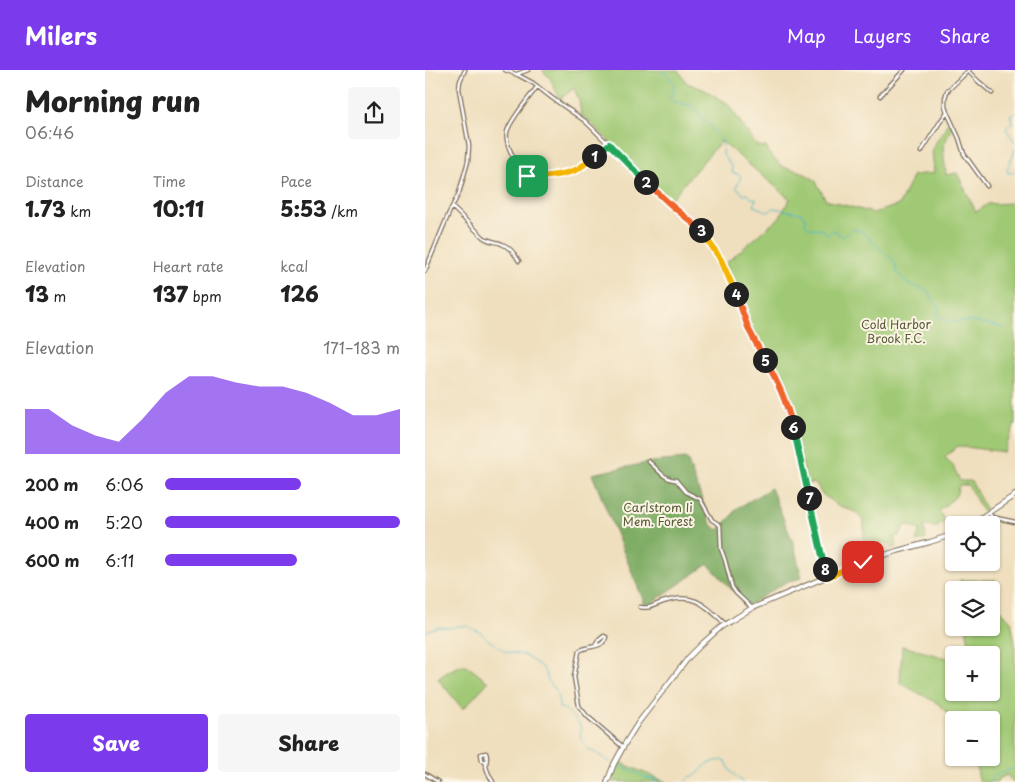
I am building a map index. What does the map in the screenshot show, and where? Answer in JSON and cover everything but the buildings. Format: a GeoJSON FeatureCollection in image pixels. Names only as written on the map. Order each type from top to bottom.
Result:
{"type":"FeatureCollection","features":[{"type":"Feature","properties":{"kind":"main road"},"geometry":{"type":"LineString","coordinates":[[984,516],[1015,495]]}},
{"type":"Feature","properties":{"kind":"main road"},"geometry":{"type":"LineString","coordinates":[[607,782],[623,747],[638,723],[689,657],[703,642],[725,624],[752,608],[827,577],[878,557],[945,537]]}},
{"type":"Feature","properties":{"kind":"street"},"geometry":{"type":"LineString","coordinates":[[425,271],[467,168],[469,142],[459,89],[459,81],[465,70]]}},
{"type":"Feature","properties":{"kind":"street"},"geometry":{"type":"LineString","coordinates":[[505,70],[531,82],[588,123],[637,173],[699,228],[723,264],[749,330],[778,383],[789,410],[827,577]]}},
{"type":"Feature","properties":{"kind":"street"},"geometry":{"type":"LineString","coordinates":[[515,74],[528,70]]}},
{"type":"Feature","properties":{"kind":"street"},"geometry":{"type":"LineString","coordinates":[[881,96],[904,70]]}},
{"type":"Feature","properties":{"kind":"street"},"geometry":{"type":"LineString","coordinates":[[987,186],[964,154],[947,112],[945,98],[947,91],[969,70],[992,93]]}},
{"type":"Feature","properties":{"kind":"street"},"geometry":{"type":"LineString","coordinates":[[537,87],[513,120],[507,133],[509,147],[518,166],[525,174],[534,178],[571,172],[609,144]]}},
{"type":"Feature","properties":{"kind":"street"},"geometry":{"type":"LineString","coordinates":[[921,152],[947,112]]}},
{"type":"Feature","properties":{"kind":"street"},"geometry":{"type":"LineString","coordinates":[[452,207],[483,237],[489,241],[507,246],[519,261]]}},
{"type":"Feature","properties":{"kind":"street"},"geometry":{"type":"LineString","coordinates":[[648,461],[666,478],[676,480],[686,492],[700,499],[712,520],[719,525],[721,549],[732,587],[752,608]]}},
{"type":"Feature","properties":{"kind":"street"},"geometry":{"type":"LineString","coordinates":[[988,513],[992,517],[1015,522]]}},
{"type":"Feature","properties":{"kind":"street"},"geometry":{"type":"LineString","coordinates":[[640,607],[648,608],[668,601],[693,599],[705,605],[725,624]]}},
{"type":"Feature","properties":{"kind":"street"},"geometry":{"type":"LineString","coordinates":[[595,646],[598,640],[603,636],[606,637],[604,642],[599,645],[579,651],[574,677],[579,706],[587,716],[623,747]]}},
{"type":"Feature","properties":{"kind":"street"},"geometry":{"type":"LineString","coordinates":[[486,763],[493,782]]}},
{"type":"Feature","properties":{"kind":"street"},"geometry":{"type":"LineString","coordinates":[[425,774],[438,782]]}},
{"type":"Feature","properties":{"kind":"green space","name":"Cold Harbor Brook F.C."},"geometry":{"type":"Polygon","coordinates":[[[542,70],[678,70],[687,83],[703,89],[727,103],[757,146],[766,147],[771,156],[783,167],[802,172],[815,180],[826,200],[873,213],[899,205],[913,175],[934,173],[932,149],[949,121],[952,127],[943,147],[946,175],[957,173],[976,212],[988,204],[1015,203],[1015,424],[1004,452],[958,446],[945,457],[953,466],[960,481],[971,481],[986,510],[983,512],[968,485],[959,485],[956,496],[939,511],[945,521],[937,527],[924,526],[926,539],[916,542],[920,530],[905,525],[900,535],[894,537],[897,547],[891,549],[890,543],[882,542],[876,544],[864,542],[864,522],[857,513],[835,504],[820,492],[818,486],[813,483],[807,484],[789,406],[780,382],[786,380],[781,371],[773,372],[754,336],[726,263],[779,218],[790,199],[721,141],[669,201],[581,115],[579,100],[574,88],[560,99],[550,78],[542,70]]]}},
{"type":"Feature","properties":{"kind":"green space","name":"Carlstrom Ii Mem. Forest"},"geometry":{"type":"Polygon","coordinates":[[[687,459],[711,524],[718,530],[732,516],[736,509],[771,488],[794,545],[802,578],[786,582],[747,606],[708,564],[646,607],[592,474],[652,462],[687,459]]]}},
{"type":"Feature","properties":{"kind":"green space"},"geometry":{"type":"Polygon","coordinates":[[[960,580],[996,580],[996,581],[960,580]]]}},
{"type":"Feature","properties":{"kind":"green space"},"geometry":{"type":"Polygon","coordinates":[[[1000,610],[1011,621],[1015,642],[1015,782],[1007,775],[998,779],[997,782],[980,782],[978,775],[976,766],[1000,766],[1000,711],[946,711],[939,704],[900,683],[902,646],[945,658],[945,701],[1000,701],[1000,646],[970,646],[968,636],[1000,636],[1000,610]]]}},
{"type":"Feature","properties":{"kind":"green space"},"geometry":{"type":"Polygon","coordinates":[[[461,665],[466,665],[488,682],[464,708],[438,679],[461,665]]]}},
{"type":"Feature","properties":{"kind":"green space"},"geometry":{"type":"Polygon","coordinates":[[[619,762],[666,782],[612,782],[619,762]]]}},
{"type":"Feature","properties":{"kind":"waterway"},"geometry":{"type":"LineString","coordinates":[[663,70],[662,72],[668,74],[675,84],[670,98],[672,101],[691,104],[693,110],[697,110],[702,120],[706,121],[719,137],[723,155],[732,167],[732,173],[738,174],[741,177],[736,188],[743,195],[747,194],[751,198],[756,199],[754,206],[769,212],[773,208],[801,213],[806,219],[805,223],[809,228],[821,229],[828,235],[833,230],[843,237],[853,229],[861,231],[886,255],[889,255],[896,265],[896,271],[906,283],[928,291],[939,309],[937,316],[950,322],[969,321],[1005,328]]}},
{"type":"Feature","properties":{"kind":"waterway"},"geometry":{"type":"LineString","coordinates":[[1015,113],[1010,115],[1013,123],[1009,124],[1006,129],[1015,142]]}},
{"type":"Feature","properties":{"kind":"waterway"},"geometry":{"type":"LineString","coordinates":[[1015,149],[1007,169],[1008,173],[1015,172]]}},
{"type":"Feature","properties":{"kind":"waterway"},"geometry":{"type":"LineString","coordinates":[[425,631],[438,627],[466,626],[480,632],[506,652],[524,655],[543,668],[549,682],[556,691],[559,708],[565,709],[578,722],[581,728],[580,736],[587,749],[610,762]]}},
{"type":"Feature","properties":{"kind":"waterway"},"geometry":{"type":"LineString","coordinates":[[685,782],[710,763],[725,760],[732,773],[743,782]]}},
{"type":"Feature","properties":{"kind":"waterway"},"geometry":{"type":"LineString","coordinates":[[618,765],[646,778],[655,779]]}},
{"type":"Feature","properties":{"kind":"waterway"},"geometry":{"type":"LineString","coordinates":[[1000,773],[1015,768]]}},
{"type":"Feature","properties":{"kind":"waterway"},"geometry":{"type":"LineString","coordinates":[[990,782],[998,774]]}},
{"type":"Feature","properties":{"kind":"waterway"},"geometry":{"type":"LineString","coordinates":[[653,782],[655,779],[661,782]]}},
{"type":"Feature","properties":{"kind":"route"},"geometry":{"type":"LineString","coordinates":[[527,176],[534,178],[571,172],[609,144],[671,205],[699,228],[723,264],[753,338],[777,380],[785,399],[817,528],[827,577],[863,562]]}}]}
